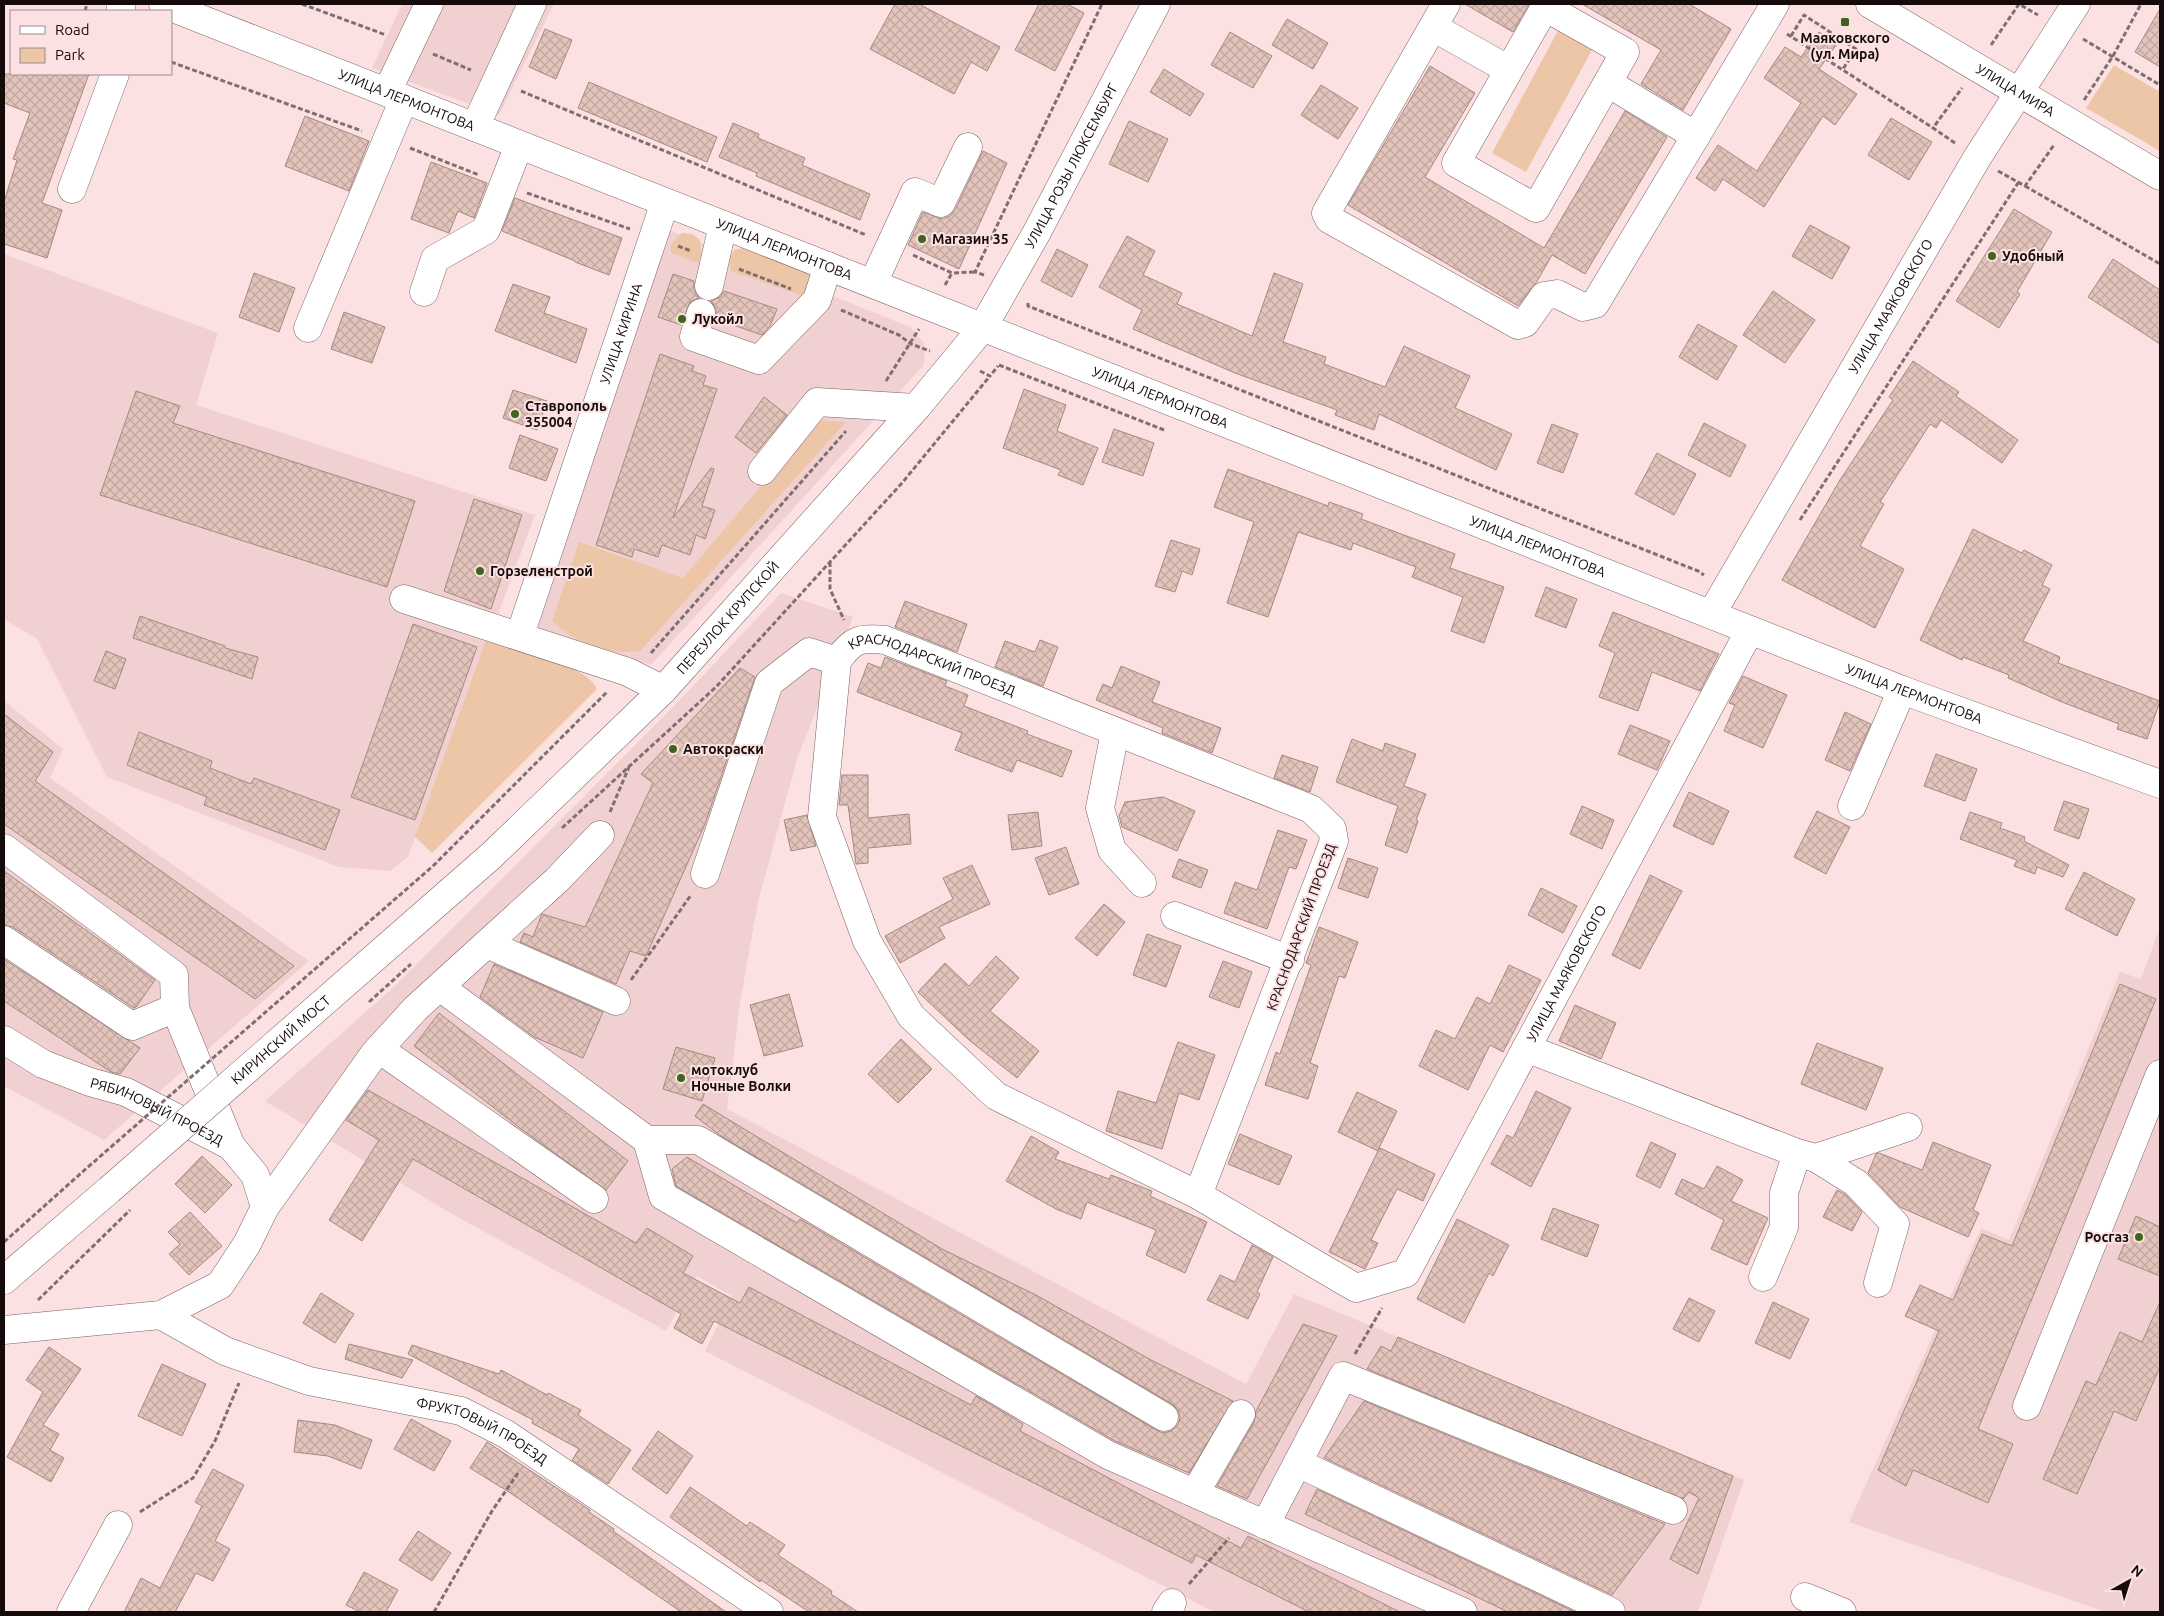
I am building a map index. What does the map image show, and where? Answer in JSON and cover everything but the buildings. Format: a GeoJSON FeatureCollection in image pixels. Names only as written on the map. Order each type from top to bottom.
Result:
{"type":"FeatureCollection","features":[{"type":"Feature","properties":{"kind":"street","name":"УЛИЦА ЛЕРМОНТОВА"},"geometry":{"type":"LineString","coordinates":[[163,4],[982,327],[1718,602],[1750,630],[1902,690],[2160,784]]}},
{"type":"Feature","properties":{"kind":"street"},"geometry":{"type":"LineString","coordinates":[[308,328],[388,140],[396,96],[410,44],[429,4]]}},
{"type":"Feature","properties":{"kind":"street"},"geometry":{"type":"LineString","coordinates":[[475,127],[532,4]]}},
{"type":"Feature","properties":{"kind":"street","name":"УЛИЦА РОЗЫ ЛЮКСЕМБУРГ"},"geometry":{"type":"LineString","coordinates":[[982,327],[1009,283],[1156,4]]}},
{"type":"Feature","properties":{"kind":"street","name":"УЛИЦА МИРА"},"geometry":{"type":"LineString","coordinates":[[1870,4],[2160,176]]}},
{"type":"Feature","properties":{"kind":"street","name":"УЛИЦА МАЯКОВСКОГО"},"geometry":{"type":"LineString","coordinates":[[1718,602],[1977,158],[2020,94],[2076,4]]}},
{"type":"Feature","properties":{"kind":"street"},"geometry":{"type":"LineString","coordinates":[[1545,7],[1625,52],[1536,208],[1456,163],[1509,70],[1545,7]]}},
{"type":"Feature","properties":{"kind":"street"},"geometry":{"type":"LineString","coordinates":[[1509,70],[1439,15],[1326,213],[1329,219],[1518,325],[1525,323],[1544,296],[1556,294],[1583,307],[1595,304],[1770,12]]}},
{"type":"Feature","properties":{"kind":"street"},"geometry":{"type":"LineString","coordinates":[[72,189],[115,75]]}},
{"type":"Feature","properties":{"kind":"street"},"geometry":{"type":"LineString","coordinates":[[1608,83],[1696,136]]}},
{"type":"Feature","properties":{"kind":"street"},"geometry":{"type":"LineString","coordinates":[[424,292],[435,259],[486,230],[519,145]]}},
{"type":"Feature","properties":{"kind":"street"},"geometry":{"type":"LineString","coordinates":[[873,283],[915,192],[941,203],[968,147]]}},
{"type":"Feature","properties":{"kind":"street","name":"УЛИЦА КИРИНА"},"geometry":{"type":"LineString","coordinates":[[520,636],[665,202]]}},
{"type":"Feature","properties":{"kind":"street"},"geometry":{"type":"LineString","coordinates":[[712,273],[723,225]]}},
{"type":"Feature","properties":{"kind":"street"},"geometry":{"type":"LineString","coordinates":[[701,314],[694,338],[759,360],[817,300],[828,266]]}},
{"type":"Feature","properties":{"kind":"street","name":"ПЕРЕУЛОК КРУПСКОЙ"},"geometry":{"type":"LineString","coordinates":[[452,890],[499,848],[662,690],[916,408],[982,327]]}},
{"type":"Feature","properties":{"kind":"street"},"geometry":{"type":"LineString","coordinates":[[762,471],[817,402],[916,408]]}},
{"type":"Feature","properties":{"kind":"street"},"geometry":{"type":"LineString","coordinates":[[404,599],[628,672],[662,690]]}},
{"type":"Feature","properties":{"kind":"street","name":"УЛИЦА МАЯКОВСКОГО"},"geometry":{"type":"LineString","coordinates":[[1401,1274],[1406,1273],[1750,630]]}},
{"type":"Feature","properties":{"kind":"street","name":"КРАСНОДАРСКИЙ ПРОЕЗД"},"geometry":{"type":"LineString","coordinates":[[1198,1194],[1290,960],[1334,841],[1332,829],[1311,809],[885,640],[865,638],[848,645],[837,660],[822,817],[867,941],[911,1016],[996,1096],[1198,1194],[1356,1288],[1401,1274]]}},
{"type":"Feature","properties":{"kind":"street"},"geometry":{"type":"LineString","coordinates":[[706,874],[770,683],[809,652],[837,660]]}},
{"type":"Feature","properties":{"kind":"street"},"geometry":{"type":"LineString","coordinates":[[1852,806],[1902,690]]}},
{"type":"Feature","properties":{"kind":"street"},"geometry":{"type":"LineString","coordinates":[[1115,732],[1100,808],[1112,850],[1142,883]]}},
{"type":"Feature","properties":{"kind":"street"},"geometry":{"type":"LineString","coordinates":[[4,1330],[162,1315],[220,1286],[247,1244],[265,1207],[379,1049],[416,1008],[557,880],[600,835]]}},
{"type":"Feature","properties":{"kind":"street"},"geometry":{"type":"LineString","coordinates":[[4,848],[174,975],[175,1008],[230,1146]]}},
{"type":"Feature","properties":{"kind":"street","name":"КИРИНСКИЙ МОСТ"},"geometry":{"type":"LineString","coordinates":[[4,1280],[452,890]]}},
{"type":"Feature","properties":{"kind":"street"},"geometry":{"type":"LineString","coordinates":[[1175,916],[1290,960]]}},
{"type":"Feature","properties":{"kind":"street"},"geometry":{"type":"LineString","coordinates":[[4,940],[132,1026],[175,1008]]}},
{"type":"Feature","properties":{"kind":"street"},"geometry":{"type":"LineString","coordinates":[[487,944],[616,1001]]}},
{"type":"Feature","properties":{"kind":"street"},"geometry":{"type":"LineString","coordinates":[[440,987],[647,1140],[698,1140],[1164,1417]]}},
{"type":"Feature","properties":{"kind":"street","name":"РЯБИНОВЫЙ ПРОЕЗД"},"geometry":{"type":"LineString","coordinates":[[4,1040],[43,1064],[90,1082],[126,1092],[230,1146],[255,1176],[265,1207]]}},
{"type":"Feature","properties":{"kind":"street"},"geometry":{"type":"LineString","coordinates":[[1526,1048],[1806,1156],[1856,1183],[1895,1224],[1878,1283]]}},
{"type":"Feature","properties":{"kind":"street"},"geometry":{"type":"LineString","coordinates":[[379,1049],[594,1198]]}},
{"type":"Feature","properties":{"kind":"street"},"geometry":{"type":"LineString","coordinates":[[2027,1406],[2160,1074]]}},
{"type":"Feature","properties":{"kind":"street"},"geometry":{"type":"LineString","coordinates":[[1763,1277],[1784,1228],[1784,1194],[1806,1156],[1908,1127]]}},
{"type":"Feature","properties":{"kind":"street"},"geometry":{"type":"LineString","coordinates":[[647,1140],[662,1196],[1108,1455],[1463,1612]]}},
{"type":"Feature","properties":{"kind":"street","name":"ФРУКТОВЫЙ ПРОЕЗД"},"geometry":{"type":"LineString","coordinates":[[162,1315],[226,1351],[309,1381],[462,1410],[506,1434],[769,1612]]}},
{"type":"Feature","properties":{"kind":"street"},"geometry":{"type":"LineString","coordinates":[[1257,1521],[1298,1462],[1343,1376],[1673,1510]]}},
{"type":"Feature","properties":{"kind":"street"},"geometry":{"type":"LineString","coordinates":[[1194,1494],[1241,1414]]}},
{"type":"Feature","properties":{"kind":"street"},"geometry":{"type":"LineString","coordinates":[[1298,1462],[1612,1612]]}},
{"type":"Feature","properties":{"kind":"street"},"geometry":{"type":"LineString","coordinates":[[71,1612],[118,1525]]}},
{"type":"Feature","properties":{"kind":"street"},"geometry":{"type":"LineString","coordinates":[[1804,1597],[1842,1612]]}},
{"type":"Feature","properties":{"kind":"path"},"geometry":{"type":"LineString","coordinates":[[302,4],[410,44],[890,245],[952,273],[975,272],[1009,283],[1028,291],[1028,306],[1698,571],[1718,602]]}},
{"type":"Feature","properties":{"kind":"path"},"geometry":{"type":"LineString","coordinates":[[975,272],[1102,4]]}},
{"type":"Feature","properties":{"kind":"path"},"geometry":{"type":"LineString","coordinates":[[2141,4],[2112,56],[2160,85]]}},
{"type":"Feature","properties":{"kind":"path"},"geometry":{"type":"LineString","coordinates":[[1770,12],[1791,36],[1933,128]]}},
{"type":"Feature","properties":{"kind":"path"},"geometry":{"type":"LineString","coordinates":[[1791,36],[1804,15],[1856,49],[1843,70]]}},
{"type":"Feature","properties":{"kind":"path"},"geometry":{"type":"LineString","coordinates":[[172,62],[653,237],[712,273],[817,300],[899,335],[911,344],[957,360],[990,376]]}},
{"type":"Feature","properties":{"kind":"path"},"geometry":{"type":"LineString","coordinates":[[1799,521],[2018,183]]}},
{"type":"Feature","properties":{"kind":"path"},"geometry":{"type":"LineString","coordinates":[[2025,186],[2160,264]]}},
{"type":"Feature","properties":{"kind":"path"},"geometry":{"type":"LineString","coordinates":[[4,1242],[433,866],[628,672],[655,650],[868,406],[911,344],[952,273]]}},
{"type":"Feature","properties":{"kind":"path"},"geometry":{"type":"LineString","coordinates":[[558,832],[716,687],[902,483],[998,366]]}},
{"type":"Feature","properties":{"kind":"path"},"geometry":{"type":"LineString","coordinates":[[830,561],[830,589],[844,621],[865,638]]}},
{"type":"Feature","properties":{"kind":"path"},"geometry":{"type":"LineString","coordinates":[[600,835],[630,765]]}},
{"type":"Feature","properties":{"kind":"path"},"geometry":{"type":"LineString","coordinates":[[616,1001],[706,874]]}},
{"type":"Feature","properties":{"kind":"path"},"geometry":{"type":"LineString","coordinates":[[34,1303],[132,1208]]}},
{"type":"Feature","properties":{"kind":"path"},"geometry":{"type":"LineString","coordinates":[[1343,1376],[1401,1274]]}},
{"type":"Feature","properties":{"kind":"path"},"geometry":{"type":"LineString","coordinates":[[118,1525],[193,1478],[215,1441],[249,1360]]}},
{"type":"Feature","properties":{"kind":"path"},"geometry":{"type":"LineString","coordinates":[[434,1612],[492,1511],[532,1452]]}},
{"type":"Feature","properties":{"kind":"path"},"geometry":{"type":"LineString","coordinates":[[1169,1608],[1257,1521]]}},
{"type":"Feature","properties":{"kind":"shaded area"},"geometry":{"type":"Polygon","coordinates":[[[402,4],[554,4],[499,115],[372,68],[402,4]]]}},
{"type":"Feature","properties":{"kind":"shaded area"},"geometry":{"type":"Polygon","coordinates":[[[666,229],[910,327],[924,343],[925,356],[923,366],[651,665],[536,631],[666,229]]]}},
{"type":"Feature","properties":{"kind":"shaded area"},"geometry":{"type":"Polygon","coordinates":[[[4,254],[218,333],[196,405],[535,515],[408,857],[390,871],[339,867],[107,777],[37,639],[4,619],[4,254]]]}},
{"type":"Feature","properties":{"kind":"shaded area"},"geometry":{"type":"Polygon","coordinates":[[[781,593],[853,617],[797,759],[758,902],[740,1003],[727,1109],[1246,1384],[1294,1294],[1744,1480],[1698,1612],[1214,1612],[705,1351],[732,1296],[697,1276],[666,1331],[452,1214],[265,1101],[395,986],[677,703],[781,593]]]}},
{"type":"Feature","properties":{"kind":"shaded area"},"geometry":{"type":"Polygon","coordinates":[[[4,701],[63,749],[50,778],[309,961],[104,1140],[4,1086],[4,701]]]}},
{"type":"Feature","properties":{"kind":"shaded area"},"geometry":{"type":"Polygon","coordinates":[[[2160,927],[2160,1612],[2105,1612],[1849,1522],[1981,1228],[2009,1240],[2120,972],[2141,979],[2160,927]]]}},
{"type":"Feature","properties":{"kind":"green space"},"geometry":{"type":"Polygon","coordinates":[[[1559,29],[1593,48],[1526,172],[1492,153],[1559,29]]]}},
{"type":"Feature","properties":{"kind":"green space"},"geometry":{"type":"Polygon","coordinates":[[[2114,65],[2160,92],[2160,151],[2086,108],[2114,65]]]}},
{"type":"Feature","properties":{"kind":"green space"},"geometry":{"type":"Polygon","coordinates":[[[682,233],[692,234],[700,240],[701,255],[698,263],[671,253],[671,244],[682,233]]]}},
{"type":"Feature","properties":{"kind":"green space"},"geometry":{"type":"Polygon","coordinates":[[[746,247],[810,271],[814,277],[812,287],[803,296],[731,271],[729,260],[734,250],[746,247]]]}},
{"type":"Feature","properties":{"kind":"green space"},"geometry":{"type":"Polygon","coordinates":[[[817,420],[846,422],[640,651],[617,651],[593,646],[561,629],[552,621],[579,542],[683,578],[817,420]]]}},
{"type":"Feature","properties":{"kind":"green space"},"geometry":{"type":"Polygon","coordinates":[[[486,640],[530,652],[564,665],[590,680],[597,689],[432,853],[415,837],[486,640]]]}},
{"type":"Feature","properties":{"kind":"place","name":"Маяковского (ул. Мира)"},"geometry":{"type":"Point","coordinates":[1845,22]}},
{"type":"Feature","properties":{"kind":"place","name":"Магазин 35"},"geometry":{"type":"Point","coordinates":[922,239]}},
{"type":"Feature","properties":{"kind":"place","name":"Удобный"},"geometry":{"type":"Point","coordinates":[1992,256]}},
{"type":"Feature","properties":{"kind":"place","name":"Лукойл"},"geometry":{"type":"Point","coordinates":[682,319]}},
{"type":"Feature","properties":{"kind":"place","name":"Ставрополь 355004"},"geometry":{"type":"Point","coordinates":[515,414]}},
{"type":"Feature","properties":{"kind":"place","name":"Горзеленстрой"},"geometry":{"type":"Point","coordinates":[480,571]}},
{"type":"Feature","properties":{"kind":"place","name":"Автокраски"},"geometry":{"type":"Point","coordinates":[673,749]}},
{"type":"Feature","properties":{"kind":"place","name":"мотоклуб Ночные Волки"},"geometry":{"type":"Point","coordinates":[681,1078]}},
{"type":"Feature","properties":{"kind":"place","name":"Росгаз"},"geometry":{"type":"Point","coordinates":[2139,1237]}}]}
